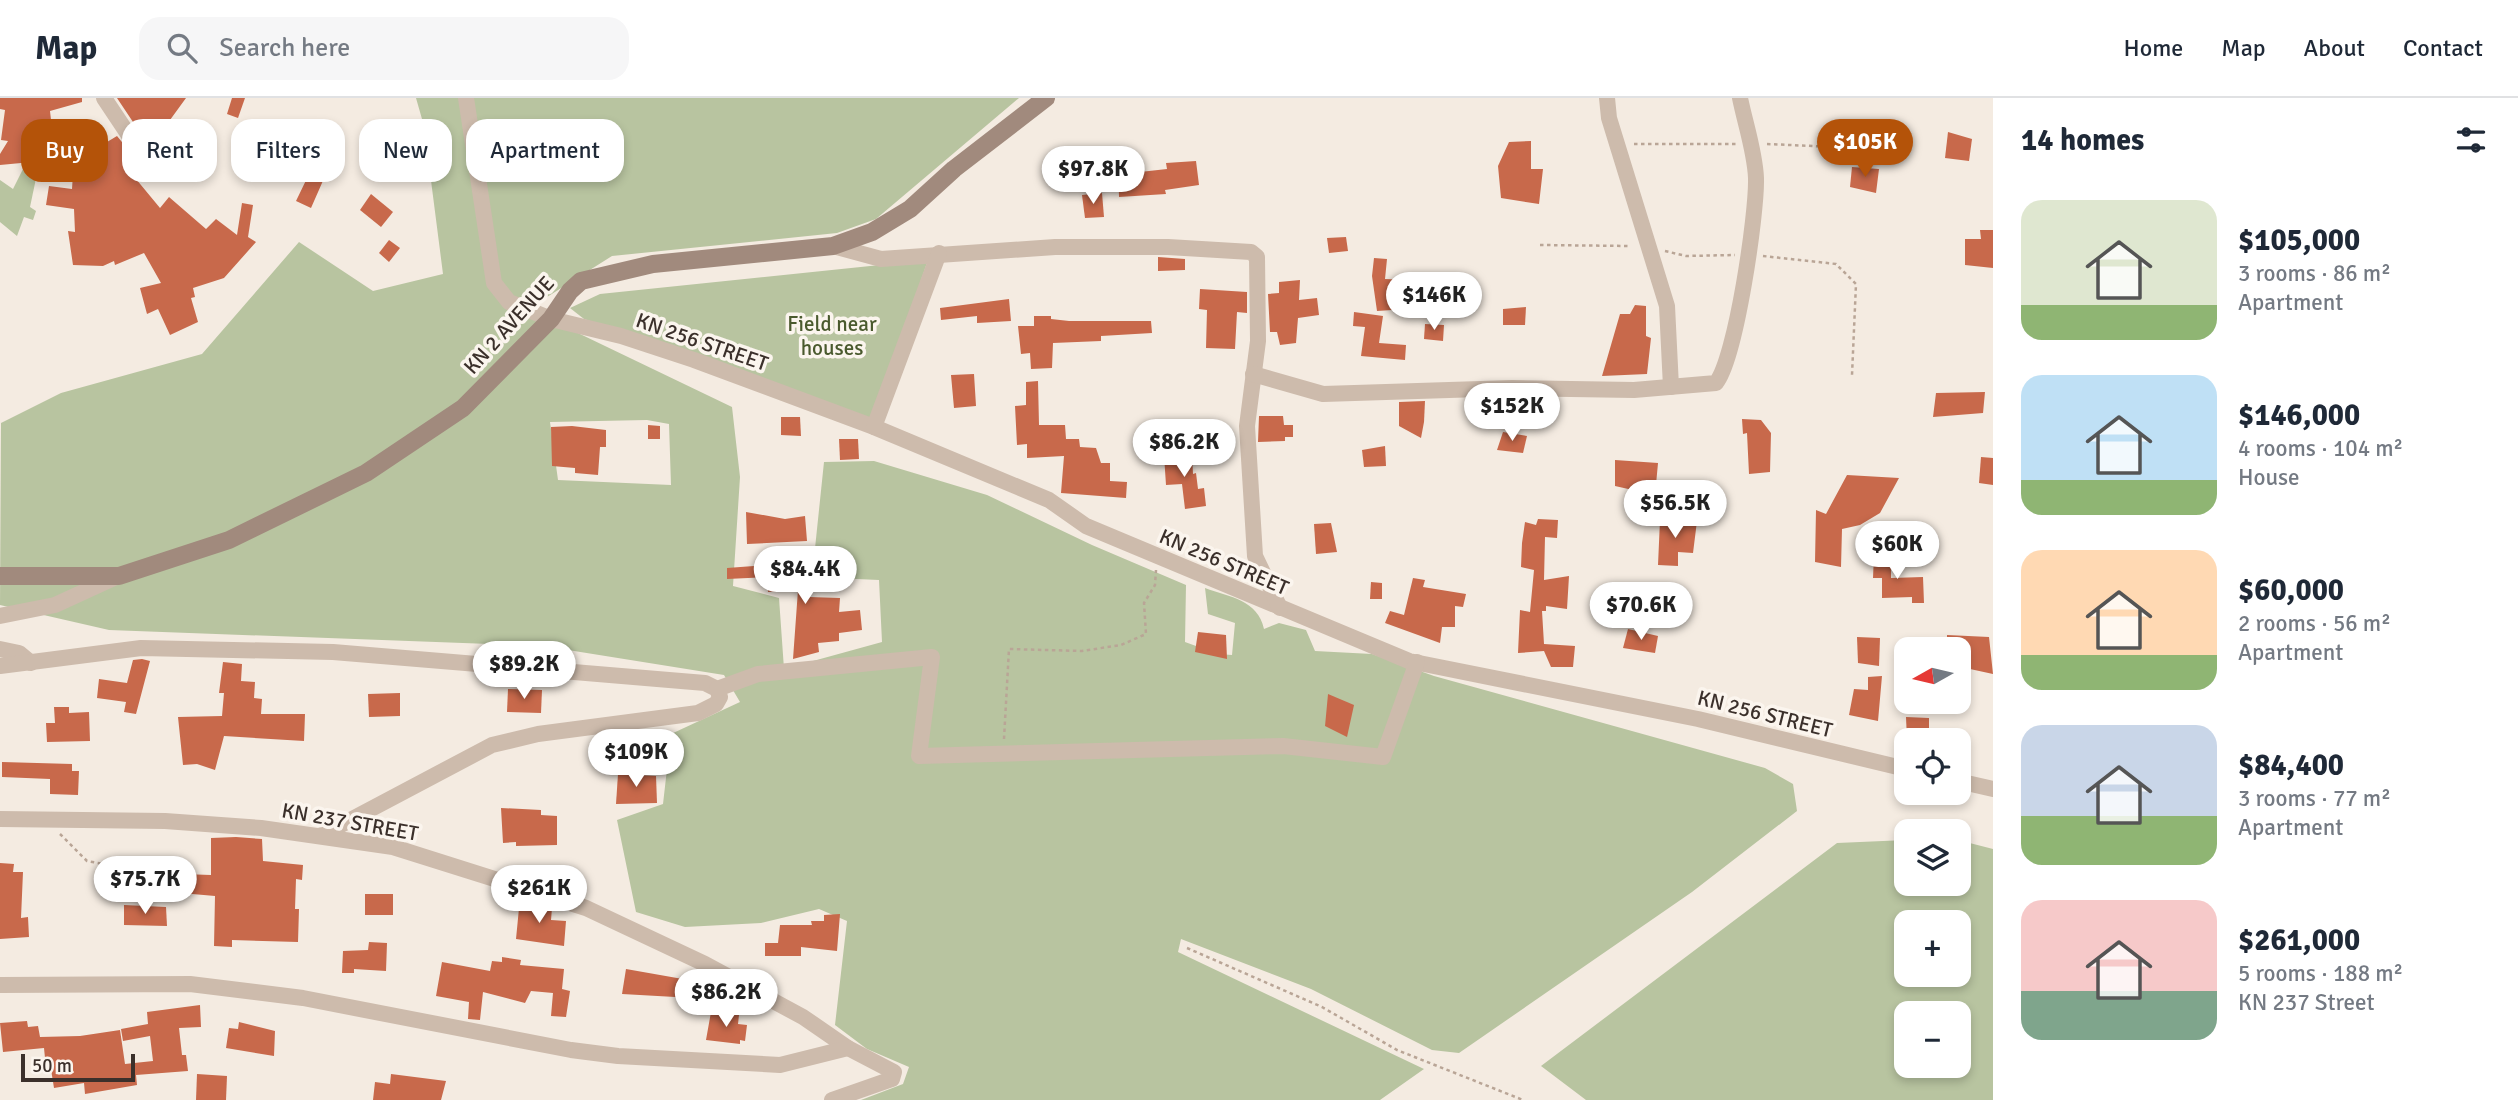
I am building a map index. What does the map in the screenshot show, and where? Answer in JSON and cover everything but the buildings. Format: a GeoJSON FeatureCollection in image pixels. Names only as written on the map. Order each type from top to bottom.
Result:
{"type":"FeatureCollection","features":[{"type":"Feature","properties":{"kind":"main road","name":"KN 2 AVENUE"},"geometry":{"type":"LineString","coordinates":[[0,576],[119,576],[229,540],[366,473],[463,408],[551,319],[570,291],[581,281],[605,273],[721,255],[833,246],[872,232],[910,209],[954,169],[1046,98]]}},
{"type":"Feature","properties":{"kind":"street"},"geometry":{"type":"LineString","coordinates":[[104,98],[122,125]]}},
{"type":"Feature","properties":{"kind":"street","name":"KN 256 STREET"},"geometry":{"type":"LineString","coordinates":[[466,98],[494,284],[509,302],[551,319],[621,336],[694,359],[874,427],[1049,500],[1086,526],[1416,662],[1698,719],[1894,766]]}},
{"type":"Feature","properties":{"kind":"street"},"geometry":{"type":"LineString","coordinates":[[1607,98],[1609,118],[1667,306],[1671,387]]}},
{"type":"Feature","properties":{"kind":"street"},"geometry":{"type":"LineString","coordinates":[[1253,374],[1323,394],[1512,388],[1671,387],[1716,383],[1727,360],[1746,272],[1756,177],[1740,98]]}},
{"type":"Feature","properties":{"kind":"street"},"geometry":{"type":"LineString","coordinates":[[833,246],[881,259],[1055,247],[1168,247],[1251,252],[1257,257],[1258,341],[1247,426],[1255,556],[1280,608]]}},
{"type":"Feature","properties":{"kind":"street"},"geometry":{"type":"LineString","coordinates":[[874,427],[939,253]]}},
{"type":"Feature","properties":{"kind":"street"},"geometry":{"type":"LineString","coordinates":[[0,616],[55,605],[119,576]]}},
{"type":"Feature","properties":{"kind":"street"},"geometry":{"type":"LineString","coordinates":[[0,666],[141,648],[333,652],[705,683],[716,689],[720,697],[716,704],[698,713],[538,734],[492,745],[322,835]]}},
{"type":"Feature","properties":{"kind":"street"},"geometry":{"type":"LineString","coordinates":[[0,649],[19,653],[31,663]]}},
{"type":"Feature","properties":{"kind":"street"},"geometry":{"type":"LineString","coordinates":[[716,689],[758,674],[932,657],[919,756],[1283,746],[1383,757],[1416,662]]}},
{"type":"Feature","properties":{"kind":"street"},"geometry":{"type":"LineString","coordinates":[[1971,784],[1993,789]]}},
{"type":"Feature","properties":{"kind":"street","name":"KN 237 STREET"},"geometry":{"type":"LineString","coordinates":[[0,819],[165,821],[322,835],[393,847],[586,908],[705,964],[803,1017],[848,1048],[894,1072],[892,1079],[832,1100]]}},
{"type":"Feature","properties":{"kind":"street"},"geometry":{"type":"LineString","coordinates":[[0,985],[190,984],[303,998],[571,1050],[618,1056],[780,1065],[848,1048]]}},
{"type":"Feature","properties":{"kind":"path"},"geometry":{"type":"LineString","coordinates":[[1004,752],[1009,649],[1082,652],[1121,645],[1146,634],[1144,603],[1155,585],[1156,556]]}},
{"type":"Feature","properties":{"kind":"path"},"geometry":{"type":"LineString","coordinates":[[58,834],[86,861],[109,865],[129,877],[160,877]]}},
{"type":"Feature","properties":{"kind":"path"},"geometry":{"type":"LineString","coordinates":[[1187,948],[1322,1007],[1397,1050],[1523,1100]]}},
{"type":"Feature","properties":{"kind":"green space"},"geometry":{"type":"Polygon","coordinates":[[[416,98],[1019,98],[876,219],[837,233],[612,256],[528,309],[732,407],[740,477],[733,586],[779,598],[784,669],[882,642],[879,580],[812,577],[824,462],[874,461],[987,495],[1092,545],[1186,585],[1185,642],[1218,654],[1232,655],[1235,623],[1208,614],[1205,588],[1242,601],[1256,612],[1264,629],[1279,623],[1306,630],[1315,651],[1372,654],[1434,676],[1765,768],[1793,784],[1797,811],[1692,892],[1459,1053],[1432,1050],[1311,989],[1181,939],[1178,952],[1424,1069],[1380,1100],[861,1100],[903,1084],[909,1067],[867,1049],[835,1025],[847,921],[819,909],[761,923],[685,927],[636,912],[617,820],[663,804],[671,734],[740,702],[724,675],[543,646],[109,630],[0,605],[1,423],[61,393],[202,354],[299,242],[373,291],[443,274],[431,182],[452,182],[452,119],[422,119],[416,98]],[[647,420],[550,422],[558,480],[671,485],[669,424],[647,420]]]}},
{"type":"Feature","properties":{"kind":"green space"},"geometry":{"type":"Polygon","coordinates":[[[21,173],[21,182],[35,182],[30,207],[36,211],[33,220],[24,217],[17,236],[0,222],[0,180],[13,189],[21,173]]]}},
{"type":"Feature","properties":{"kind":"green space","name":"Field near houses"},"geometry":{"type":"Polygon","coordinates":[[[928,260],[873,419],[584,319],[570,308],[600,294],[928,260]]]}},
{"type":"Feature","properties":{"kind":"green space"},"geometry":{"type":"Polygon","coordinates":[[[1894,841],[1894,896],[1971,896],[1971,843],[1993,849],[1993,1100],[1586,1100],[1541,1066],[1837,843],[1894,841]]]}}]}
